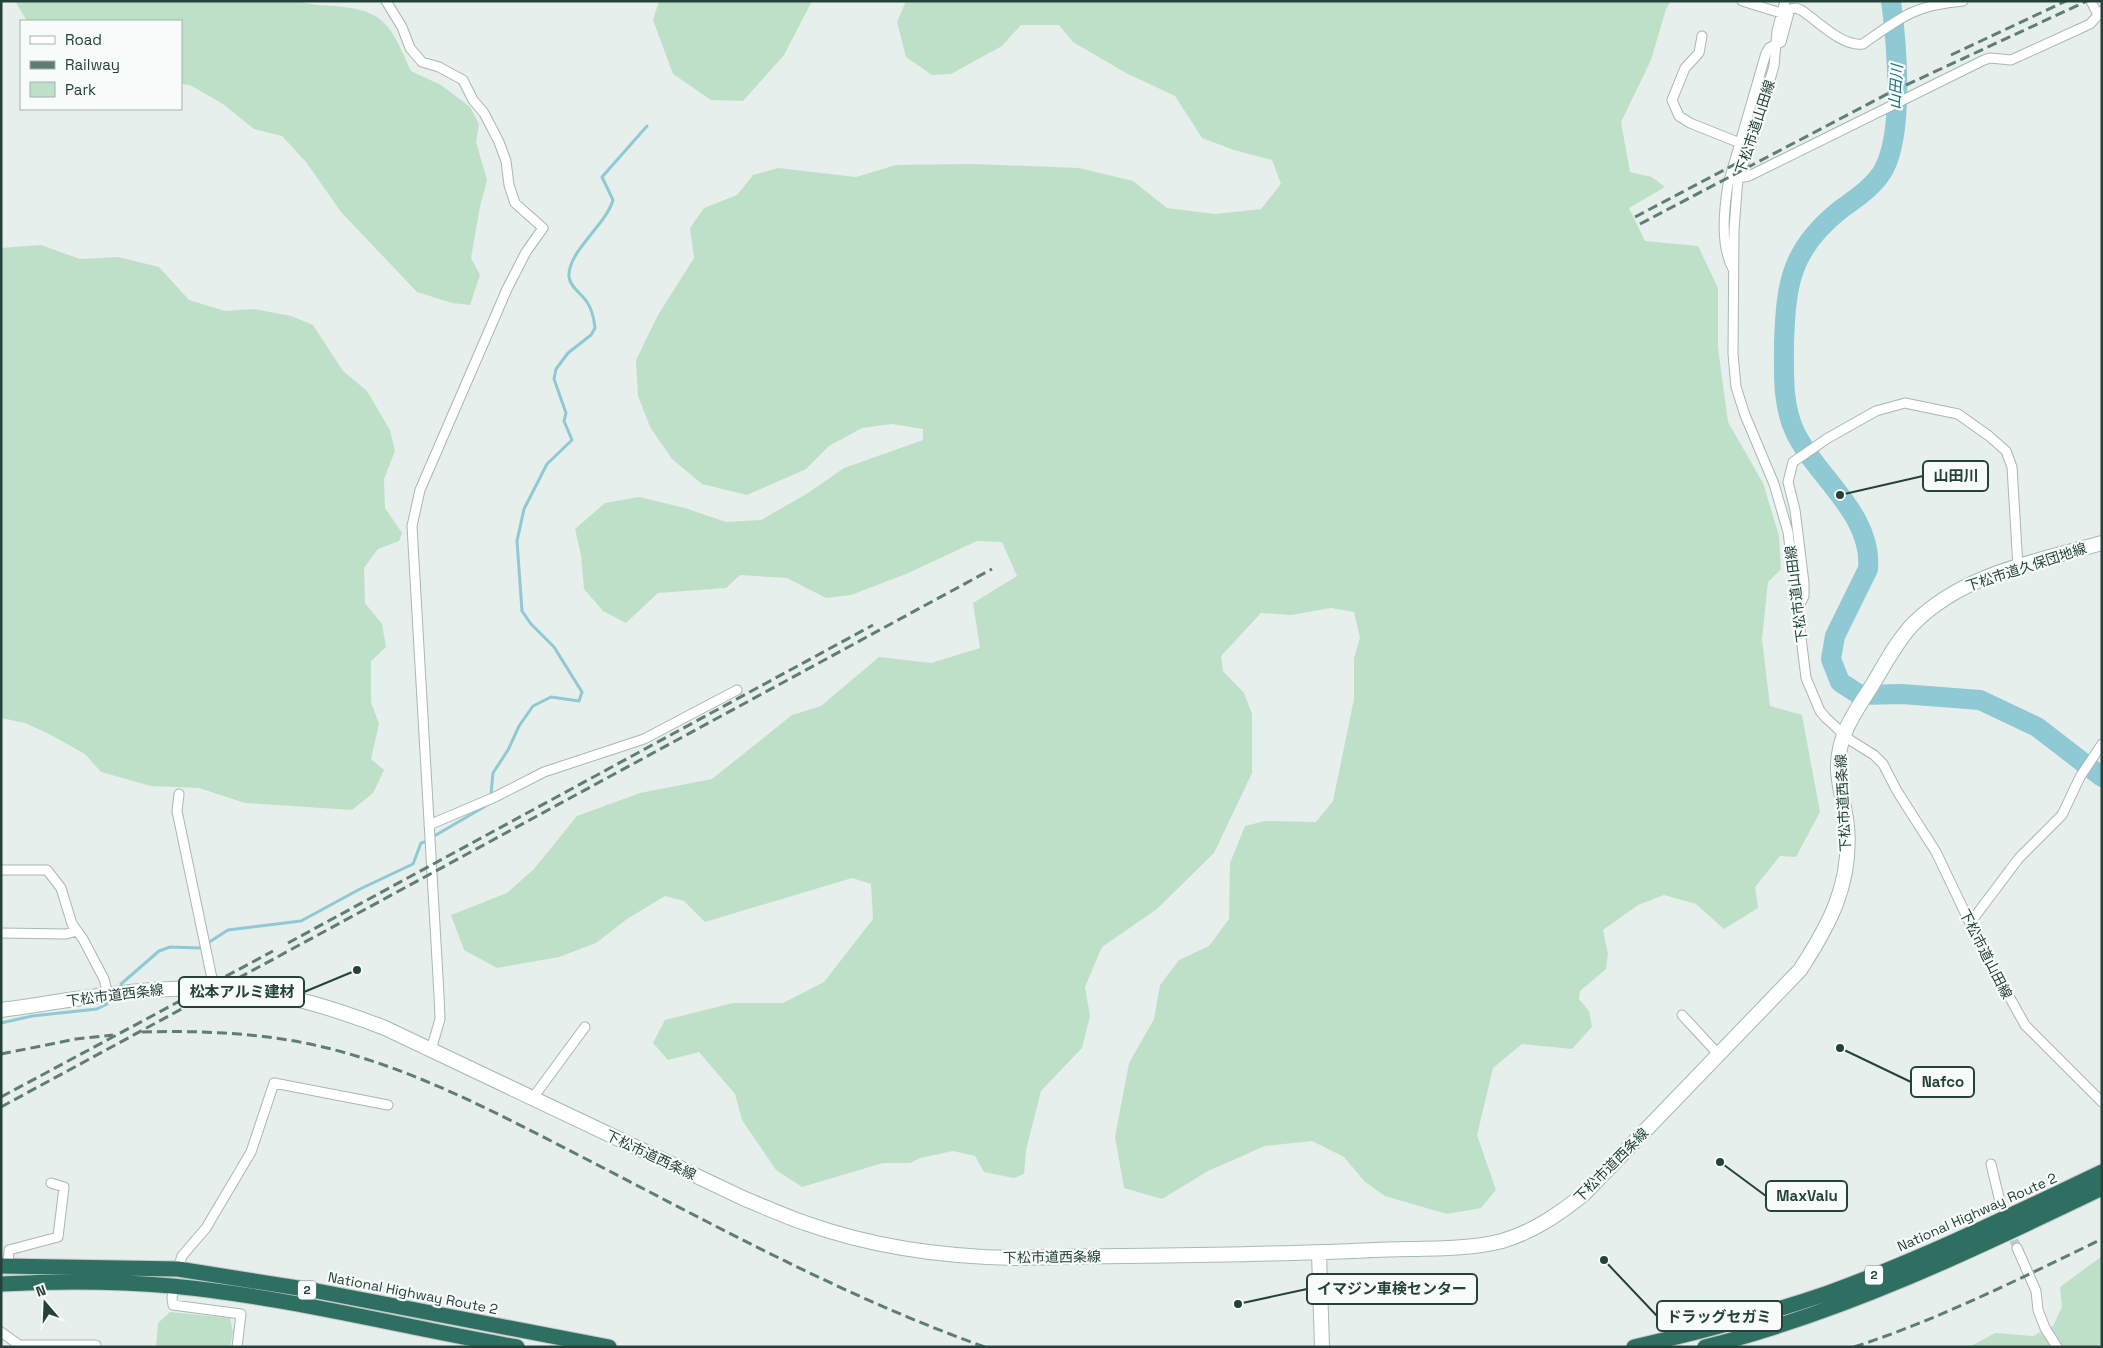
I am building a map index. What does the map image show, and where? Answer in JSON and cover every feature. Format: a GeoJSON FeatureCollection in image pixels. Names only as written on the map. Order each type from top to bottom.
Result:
{"type":"FeatureCollection","features":[{"type":"Feature","properties":{"kind":"highway","name":"National Highway Route 2"},"geometry":{"type":"LineString","coordinates":[[1634,1347],[1721,1327],[1827,1293],[1911,1260],[2102,1172]]}},
{"type":"Feature","properties":{"kind":"highway","name":"2"},"geometry":{"type":"LineString","coordinates":[[1705,1347],[1832,1308],[1910,1278],[2102,1188]]}},
{"type":"Feature","properties":{"kind":"highway","name":"National Highway Route 2"},"geometry":{"type":"LineString","coordinates":[[5,1266],[178,1269],[317,1291],[609,1347]]}},
{"type":"Feature","properties":{"kind":"highway","name":"2"},"geometry":{"type":"LineString","coordinates":[[1,1284],[68,1282],[173,1287],[284,1303],[517,1347]]}},
{"type":"Feature","properties":{"kind":"street"},"geometry":{"type":"LineString","coordinates":[[386,1],[402,27],[410,48],[422,62],[439,67],[463,80],[472,100],[484,113],[499,142],[506,161],[509,185],[516,203],[543,228],[526,252],[507,289],[420,490],[414,511],[412,526],[436,919],[435,950],[440,1018],[431,1050]]}},
{"type":"Feature","properties":{"kind":"street"},"geometry":{"type":"LineString","coordinates":[[1742,1],[1781,13]]}},
{"type":"Feature","properties":{"kind":"street","name":"下松市道山田線"},"geometry":{"type":"LineString","coordinates":[[1785,1],[1781,13],[1774,66],[1752,141],[1738,178],[1734,229],[1733,354],[1736,387],[1780,504],[1788,532],[1804,666],[1808,684],[1820,710],[1843,734],[1859,747],[1874,755],[1883,764],[1910,813],[1936,852],[1970,923],[2024,1025],[2102,1102]]}},
{"type":"Feature","properties":{"kind":"street"},"geometry":{"type":"LineString","coordinates":[[1735,273],[1728,253],[1724,205],[1766,53],[1769,48],[1781,42],[1790,9],[1802,10],[1840,38],[1855,45],[1863,44],[1914,10],[1934,4],[1963,1]]}},
{"type":"Feature","properties":{"kind":"street"},"geometry":{"type":"LineString","coordinates":[[1738,178],[1749,176],[1889,105],[1984,60],[1990,58],[2011,60],[2090,24],[2100,13],[2091,1]]}},
{"type":"Feature","properties":{"kind":"street"},"geometry":{"type":"LineString","coordinates":[[1702,36],[1699,53],[1685,68],[1672,100],[1679,116],[1690,123],[1740,143]]}},
{"type":"Feature","properties":{"kind":"street"},"geometry":{"type":"LineString","coordinates":[[1798,608],[1804,596],[1804,583],[1795,510],[1788,482],[1793,462],[1814,446],[1866,415],[1905,403],[1958,414],[1989,436],[2006,451],[2012,467],[2018,567]]}},
{"type":"Feature","properties":{"kind":"street","name":"下松市道久保団地線"},"geometry":{"type":"LineString","coordinates":[[1843,734],[1889,657],[1912,626],[1935,603],[1961,587],[2018,567],[2102,542]]}},
{"type":"Feature","properties":{"kind":"street"},"geometry":{"type":"LineString","coordinates":[[429,825],[495,797],[544,772],[644,739],[737,690]]}},
{"type":"Feature","properties":{"kind":"street","name":"下松市道西条線"},"geometry":{"type":"LineString","coordinates":[[1,1010],[150,990],[214,988],[241,990],[302,1000],[341,1011],[386,1028],[745,1199],[804,1223],[836,1233],[930,1252],[970,1258],[1006,1258],[1319,1253],[1477,1246],[1503,1240],[1534,1228],[1556,1215],[1584,1194],[1800,970],[1823,936],[1836,909],[1843,884],[1847,857],[1847,826],[1838,770],[1843,734]]}},
{"type":"Feature","properties":{"kind":"street"},"geometry":{"type":"LineString","coordinates":[[1970,923],[2018,858],[2062,815],[2091,758],[2102,744]]}},
{"type":"Feature","properties":{"kind":"street"},"geometry":{"type":"LineString","coordinates":[[179,794],[177,811],[214,988]]}},
{"type":"Feature","properties":{"kind":"street"},"geometry":{"type":"LineString","coordinates":[[1,870],[47,870],[61,888],[72,924],[83,939],[104,979],[108,995]]}},
{"type":"Feature","properties":{"kind":"street"},"geometry":{"type":"LineString","coordinates":[[1,934],[66,934],[77,931]]}},
{"type":"Feature","properties":{"kind":"street"},"geometry":{"type":"LineString","coordinates":[[1682,1016],[1719,1055]]}},
{"type":"Feature","properties":{"kind":"street"},"geometry":{"type":"LineString","coordinates":[[532,1099],[585,1028]]}},
{"type":"Feature","properties":{"kind":"street"},"geometry":{"type":"LineString","coordinates":[[236,1347],[241,1314],[173,1305],[173,1287],[182,1256],[206,1228],[250,1152],[274,1083],[388,1105]]}},
{"type":"Feature","properties":{"kind":"street"},"geometry":{"type":"LineString","coordinates":[[1991,1164],[2000,1202]]}},
{"type":"Feature","properties":{"kind":"street"},"geometry":{"type":"LineString","coordinates":[[5,1266],[9,1250],[58,1237],[64,1187],[51,1183]]}},
{"type":"Feature","properties":{"kind":"street"},"geometry":{"type":"LineString","coordinates":[[2017,1248],[2036,1291],[2038,1310],[2045,1328],[2057,1347]]}},
{"type":"Feature","properties":{"kind":"street"},"geometry":{"type":"LineString","coordinates":[[1319,1253],[1322,1347]]}},
{"type":"Feature","properties":{"kind":"street"},"geometry":{"type":"LineString","coordinates":[[1,1332],[19,1345],[96,1345]]}},
{"type":"Feature","properties":{"kind":"green space"},"geometry":{"type":"Polygon","coordinates":[[[15,1],[298,1],[315,5],[358,9],[371,14],[388,27],[400,46],[411,71],[441,85],[470,107],[479,124],[476,142],[487,180],[471,258],[480,275],[470,305],[452,303],[417,292],[341,212],[306,162],[282,136],[254,129],[223,104],[190,85],[182,84],[182,20],[26,20],[15,1]]]}},
{"type":"Feature","properties":{"kind":"green space"},"geometry":{"type":"Polygon","coordinates":[[[659,1],[812,1],[784,55],[743,101],[711,100],[673,74],[653,20],[659,1]]]}},
{"type":"Feature","properties":{"kind":"green space"},"geometry":{"type":"Polygon","coordinates":[[[906,1],[1671,1],[1666,9],[1651,60],[1621,122],[1630,172],[1652,177],[1665,187],[1629,208],[1645,241],[1698,246],[1718,288],[1718,348],[1728,422],[1763,483],[1779,536],[1781,569],[1768,582],[1762,639],[1770,706],[1802,715],[1820,812],[1796,857],[1780,856],[1755,887],[1758,908],[1724,929],[1696,904],[1664,895],[1638,905],[1603,930],[1608,954],[1606,969],[1580,991],[1579,999],[1589,1011],[1592,1027],[1572,1049],[1522,1044],[1493,1068],[1477,1135],[1496,1190],[1481,1208],[1447,1214],[1385,1196],[1365,1182],[1344,1157],[1312,1141],[1265,1146],[1208,1171],[1162,1199],[1124,1188],[1115,1137],[1129,1063],[1154,1019],[1160,985],[1179,960],[1209,946],[1229,919],[1230,863],[1245,826],[1265,821],[1316,822],[1333,801],[1354,699],[1354,658],[1360,638],[1354,612],[1331,608],[1291,615],[1261,613],[1221,656],[1223,671],[1244,693],[1252,714],[1252,773],[1214,853],[1157,909],[1102,947],[1085,987],[1090,1016],[1082,1048],[1041,1091],[1026,1150],[1024,1174],[1014,1178],[984,1172],[975,1156],[953,1151],[920,1158],[910,1163],[883,1163],[802,1187],[776,1170],[742,1120],[735,1094],[699,1052],[668,1060],[653,1043],[665,1020],[733,1003],[783,1003],[824,982],[873,919],[871,884],[852,878],[705,922],[684,901],[665,896],[627,919],[596,943],[559,957],[497,968],[464,950],[451,915],[507,893],[534,869],[577,816],[640,793],[712,779],[792,715],[821,706],[879,657],[931,663],[980,648],[973,603],[1017,576],[1002,542],[977,541],[906,574],[851,595],[826,598],[787,578],[740,575],[726,588],[658,593],[626,623],[603,611],[584,589],[581,555],[575,529],[605,503],[639,497],[685,508],[726,522],[761,520],[808,493],[844,468],[923,440],[923,429],[892,424],[862,428],[829,446],[806,469],[747,495],[702,484],[672,459],[650,427],[638,396],[636,360],[658,315],[694,258],[690,228],[704,208],[737,195],[753,175],[778,168],[856,177],[896,165],[973,164],[1079,168],[1133,181],[1167,208],[1215,214],[1261,209],[1281,184],[1272,160],[1234,150],[1202,138],[1175,96],[1126,73],[1073,42],[1059,25],[1021,25],[1002,46],[951,74],[932,75],[906,57],[897,22],[906,1]]]}},
{"type":"Feature","properties":{"kind":"green space"},"geometry":{"type":"Polygon","coordinates":[[[41,245],[80,259],[118,257],[159,267],[189,300],[225,311],[254,309],[291,316],[313,325],[343,371],[367,391],[390,430],[395,451],[384,479],[385,508],[402,533],[399,541],[378,549],[364,568],[365,603],[382,624],[386,647],[371,661],[371,702],[379,724],[371,759],[384,770],[373,793],[352,810],[245,803],[199,788],[151,786],[101,772],[85,754],[49,734],[25,723],[1,718],[1,248],[41,245]]]}},
{"type":"Feature","properties":{"kind":"green space"},"geometry":{"type":"Polygon","coordinates":[[[2102,1256],[2102,1347],[1969,1347],[1995,1333],[2033,1336],[2053,1326],[2062,1307],[2060,1287],[2102,1256]]]}},
{"type":"Feature","properties":{"kind":"green space"},"geometry":{"type":"Polygon","coordinates":[[[170,1312],[230,1318],[233,1332],[230,1347],[156,1347],[158,1323],[170,1312]]]}},
{"type":"Feature","properties":{"kind":"waterway","name":"山田川"},"geometry":{"type":"LineString","coordinates":[[1891,1],[1897,63],[1897,110],[1890,152],[1884,169],[1875,181],[1824,224],[1801,253],[1790,285],[1785,322],[1784,377],[1786,400],[1791,422],[1804,449],[1853,513],[1862,531],[1867,549],[1868,569],[1835,636],[1831,659],[1840,682],[1860,695],[1902,694],[1980,700],[2037,727],[2102,777]]}},
{"type":"Feature","properties":{"kind":"waterway"},"geometry":{"type":"LineString","coordinates":[[491,794],[493,773],[508,750],[519,726],[533,706],[551,697],[579,701],[582,692],[554,647],[531,624],[522,611],[517,541],[524,509],[547,464],[572,440],[564,421],[566,413],[554,379],[556,369],[568,353],[591,335],[595,328],[589,305],[570,281],[570,268],[580,248],[603,219],[613,200],[602,177],[647,126]]}},
{"type":"Feature","properties":{"kind":"waterway"},"geometry":{"type":"LineString","coordinates":[[436,835],[489,804]]}},
{"type":"Feature","properties":{"kind":"waterway"},"geometry":{"type":"LineString","coordinates":[[121,984],[159,951],[170,947],[200,948],[228,930],[301,921],[360,889],[413,864],[421,843],[425,842]]}},
{"type":"Feature","properties":{"kind":"waterway"},"geometry":{"type":"LineString","coordinates":[[1,1023],[32,1016],[97,1009],[107,1004]]}},
{"type":"Feature","properties":{"kind":"tunnel"},"geometry":{"type":"LineString","coordinates":[[2000,1202],[2017,1248]]}},
{"type":"Feature","properties":{"kind":"railway"},"geometry":{"type":"LineString","coordinates":[[1951,55],[2066,1]]}},
{"type":"Feature","properties":{"kind":"railway"},"geometry":{"type":"LineString","coordinates":[[1640,224],[1891,92],[2087,1]]}},
{"type":"Feature","properties":{"kind":"railway"},"geometry":{"type":"LineString","coordinates":[[1635,217],[1745,159]]}},
{"type":"Feature","properties":{"kind":"railway"},"geometry":{"type":"LineString","coordinates":[[1,1107],[992,569]]}},
{"type":"Feature","properties":{"kind":"railway"},"geometry":{"type":"LineString","coordinates":[[288,943],[873,625]]}},
{"type":"Feature","properties":{"kind":"railway"},"geometry":{"type":"LineString","coordinates":[[1,1097],[273,951]]}},
{"type":"Feature","properties":{"kind":"railway"},"geometry":{"type":"LineString","coordinates":[[142,1032],[219,1033],[271,1037],[346,1053],[409,1074],[470,1100],[734,1236],[833,1284],[883,1307],[985,1347]]}},
{"type":"Feature","properties":{"kind":"railway"},"geometry":{"type":"LineString","coordinates":[[1,1054],[76,1039],[113,1035]]}},
{"type":"Feature","properties":{"kind":"railway"},"geometry":{"type":"LineString","coordinates":[[1854,1347],[1949,1311],[2102,1239]]}},
{"type":"Feature","properties":{"kind":"place","name":"山田川"},"geometry":{"type":"Point","coordinates":[1840,495]}},
{"type":"Feature","properties":{"kind":"place","name":"松本アルミ建材"},"geometry":{"type":"Point","coordinates":[357,970]}},
{"type":"Feature","properties":{"kind":"place","name":"Nafco"},"geometry":{"type":"Point","coordinates":[1840,1048]}},
{"type":"Feature","properties":{"kind":"place","name":"MaxValu"},"geometry":{"type":"Point","coordinates":[1720,1162]}},
{"type":"Feature","properties":{"kind":"place","name":"ドラッグセガミ"},"geometry":{"type":"Point","coordinates":[1604,1260]}},
{"type":"Feature","properties":{"kind":"place","name":"イマジン車検センター"},"geometry":{"type":"Point","coordinates":[1238,1304]}}]}
